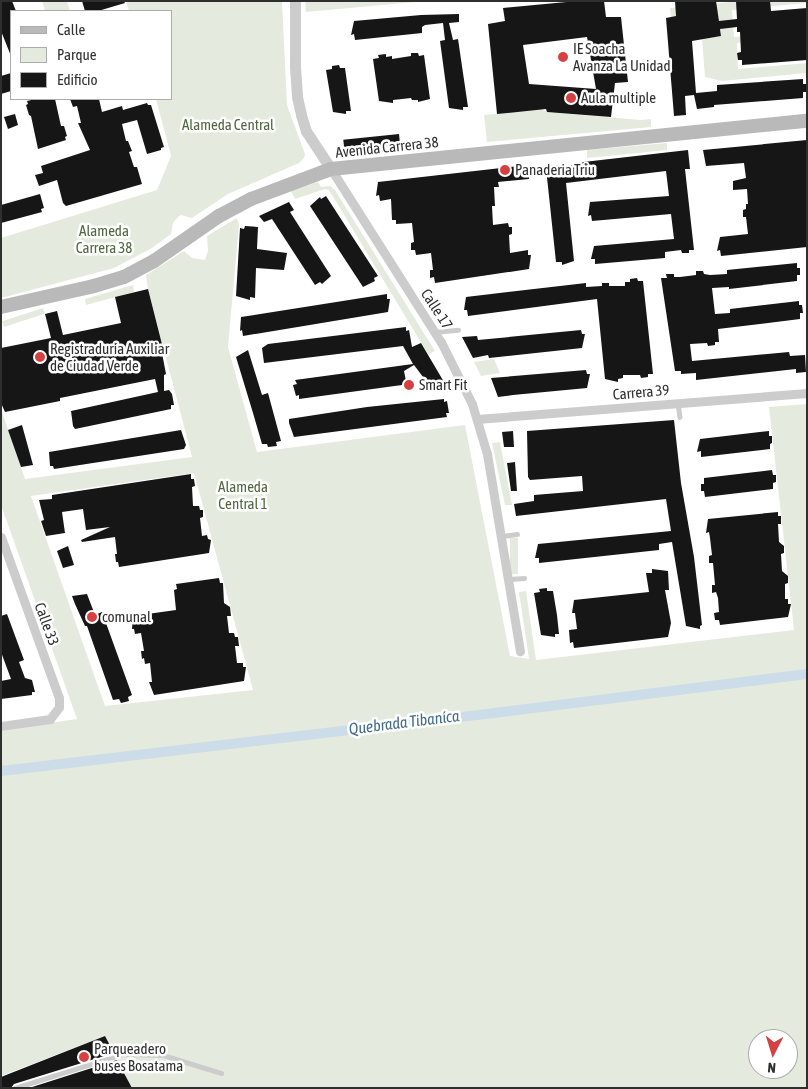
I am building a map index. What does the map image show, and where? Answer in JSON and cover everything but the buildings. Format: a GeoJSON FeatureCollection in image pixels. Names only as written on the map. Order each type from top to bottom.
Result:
{"type":"FeatureCollection","features":[{"type":"Feature","properties":{"kind":"main road","name":"Avenida Carrera 38"},"geometry":{"type":"LineString","coordinates":[[1,307],[94,286],[124,277],[167,253],[232,209],[274,189],[331,169],[807,121]]}},
{"type":"Feature","properties":{"kind":"street","name":"Calle 17"},"geometry":{"type":"LineString","coordinates":[[295,1],[297,97],[306,131],[434,332],[462,383],[477,419],[487,454],[520,651]]}},
{"type":"Feature","properties":{"kind":"street","name":"Carrera 39"},"geometry":{"type":"LineString","coordinates":[[477,419],[807,393]]}},
{"type":"Feature","properties":{"kind":"street","name":"Calle 33"},"geometry":{"type":"LineString","coordinates":[[1,537],[59,698],[59,707],[50,719],[1,726]]}},
{"type":"Feature","properties":{"kind":"lane"},"geometry":{"type":"LineString","coordinates":[[434,332],[458,330]]}},
{"type":"Feature","properties":{"kind":"lane"},"geometry":{"type":"LineString","coordinates":[[448,389],[462,383]]}},
{"type":"Feature","properties":{"kind":"lane"},"geometry":{"type":"LineString","coordinates":[[678,403],[680,417]]}},
{"type":"Feature","properties":{"kind":"lane"},"geometry":{"type":"LineString","coordinates":[[501,536],[517,534]]}},
{"type":"Feature","properties":{"kind":"lane"},"geometry":{"type":"LineString","coordinates":[[509,579],[524,578]]}},
{"type":"Feature","properties":{"kind":"lane"},"geometry":{"type":"LineString","coordinates":[[15,1088],[123,1054],[163,1056],[221,1073]]}},
{"type":"Feature","properties":{"kind":"green space"},"geometry":{"type":"Polygon","coordinates":[[[42,1],[67,1],[70,10],[45,10],[42,1]]]}},
{"type":"Feature","properties":{"kind":"green space","name":"Alameda Central"},"geometry":{"type":"Polygon","coordinates":[[[126,1],[282,1],[287,105],[305,154],[304,158],[299,163],[228,194],[192,218],[181,215],[173,223],[171,234],[152,248],[114,268],[1,298],[1,238],[157,190],[171,156],[156,100],[172,100],[172,10],[129,10],[126,1]]]}},
{"type":"Feature","properties":{"kind":"green space"},"geometry":{"type":"Polygon","coordinates":[[[305,1],[426,1],[306,12],[305,1]]]}},
{"type":"Feature","properties":{"kind":"green space"},"geometry":{"type":"Polygon","coordinates":[[[741,1],[807,1],[807,3],[732,10],[734,37],[807,30],[807,37],[737,43],[738,69],[807,63],[807,73],[722,81],[705,77],[702,39],[721,36],[718,14],[671,17],[670,8],[741,1]]]}},
{"type":"Feature","properties":{"kind":"green space"},"geometry":{"type":"Polygon","coordinates":[[[538,107],[547,112],[641,120],[651,119],[651,127],[487,142],[484,115],[534,110],[538,107]]]}},
{"type":"Feature","properties":{"kind":"green space"},"geometry":{"type":"Polygon","coordinates":[[[667,143],[667,150],[587,158],[587,150],[667,143]]]}},
{"type":"Feature","properties":{"kind":"green space"},"geometry":{"type":"Polygon","coordinates":[[[318,182],[321,187],[330,186],[335,190],[435,351],[428,354],[329,190],[325,189],[295,199],[291,191],[318,182]]]}},
{"type":"Feature","properties":{"kind":"green space","name":"Alameda Central 1"},"geometry":{"type":"Polygon","coordinates":[[[237,218],[239,225],[228,347],[257,452],[465,425],[510,656],[529,659],[519,592],[526,591],[536,660],[794,630],[769,407],[807,404],[807,1088],[132,1088],[105,1036],[1,1076],[1,730],[77,719],[1,505],[1,409],[25,479],[192,457],[146,275],[184,251],[192,258],[205,260],[208,251],[207,236],[237,218]],[[194,473],[31,496],[105,706],[253,690],[194,473]]]}},
{"type":"Feature","properties":{"kind":"green space"},"geometry":{"type":"Polygon","coordinates":[[[133,285],[134,292],[86,305],[85,299],[133,285]]]}},
{"type":"Feature","properties":{"kind":"green space"},"geometry":{"type":"Polygon","coordinates":[[[43,308],[45,314],[4,327],[2,321],[43,308]]]}},
{"type":"Feature","properties":{"kind":"green space"},"geometry":{"type":"Polygon","coordinates":[[[494,359],[500,373],[481,376],[474,362],[494,359]]]}},
{"type":"Feature","properties":{"kind":"green space"},"geometry":{"type":"Polygon","coordinates":[[[500,442],[512,505],[505,505],[492,443],[500,442]]]}},
{"type":"Feature","properties":{"kind":"green space"},"geometry":{"type":"Polygon","coordinates":[[[510,538],[518,538],[518,574],[510,574],[510,538]]]}},
{"type":"Feature","properties":{"kind":"waterway","name":"Quebrada Tibaníca"},"geometry":{"type":"LineString","coordinates":[[1,771],[807,674]]}},
{"type":"Feature","properties":{"kind":"place","name":"IE Soacha Avanza La Unidad"},"geometry":{"type":"Point","coordinates":[563,57]}},
{"type":"Feature","properties":{"kind":"place","name":"Aula multiple"},"geometry":{"type":"Point","coordinates":[571,98]}},
{"type":"Feature","properties":{"kind":"place","name":"Panaderia Triu"},"geometry":{"type":"Point","coordinates":[505,170]}},
{"type":"Feature","properties":{"kind":"place","name":"Registraduría Auxiliar de Ciudad Verde"},"geometry":{"type":"Point","coordinates":[40,357]}},
{"type":"Feature","properties":{"kind":"place","name":"Smart Fit"},"geometry":{"type":"Point","coordinates":[409,385]}},
{"type":"Feature","properties":{"kind":"place","name":"comunal"},"geometry":{"type":"Point","coordinates":[92,617]}},
{"type":"Feature","properties":{"kind":"place","name":"Parqueadero buses Bosatama"},"geometry":{"type":"Point","coordinates":[84,1057]}},
{"type":"Feature","properties":{"kind":"park label","name":"Alameda Carrera 38"},"geometry":{"type":"Point","coordinates":[104,238]}}]}
